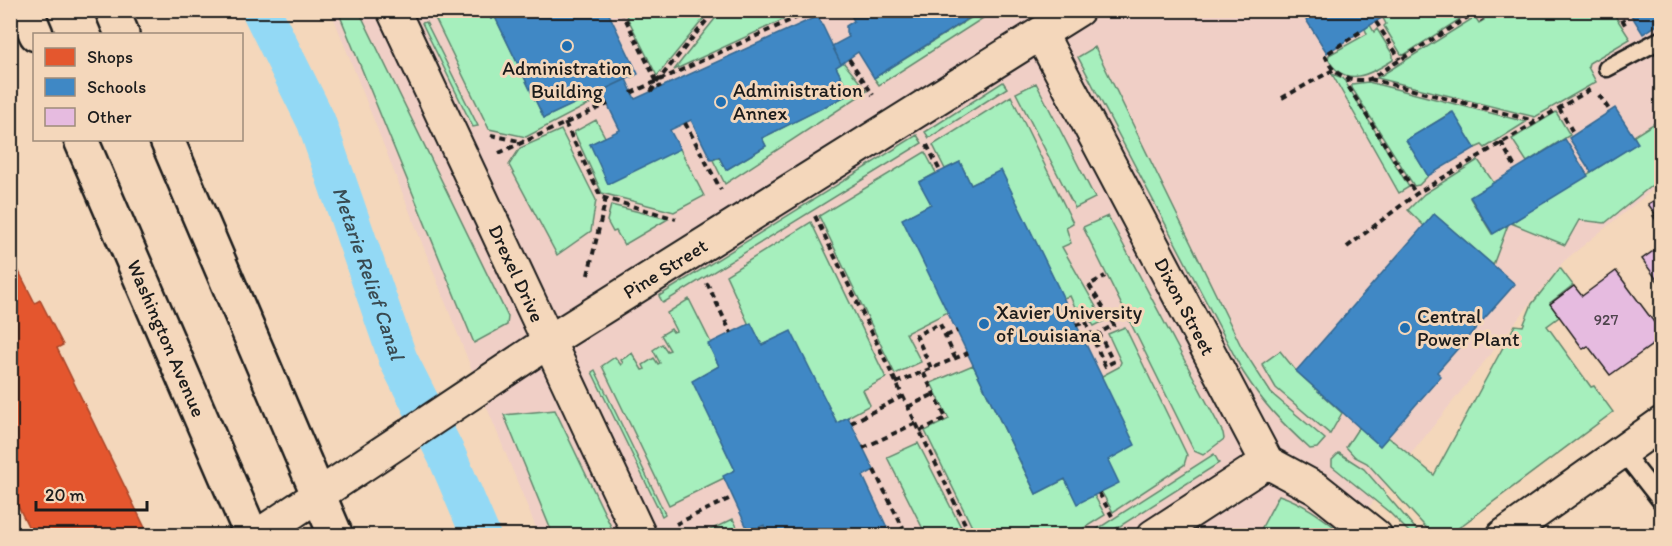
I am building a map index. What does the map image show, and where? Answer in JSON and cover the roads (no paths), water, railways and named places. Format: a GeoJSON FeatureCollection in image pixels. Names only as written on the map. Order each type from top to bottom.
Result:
{"type":"FeatureCollection","features":[{"type":"Feature","properties":{"kind":"street"},"geometry":{"type":"LineString","coordinates":[[26,10],[36,33]]}},
{"type":"Feature","properties":{"kind":"street"},"geometry":{"type":"LineString","coordinates":[[112,10],[122,33]]}},
{"type":"Feature","properties":{"kind":"street","name":"Drexel Drive"},"geometry":{"type":"LineString","coordinates":[[393,10],[640,536]]}},
{"type":"Feature","properties":{"kind":"street","name":"Pine Street"},"geometry":{"type":"LineString","coordinates":[[255,536],[548,342],[1078,10]]}},
{"type":"Feature","properties":{"kind":"street","name":"Dixon Street"},"geometry":{"type":"LineString","coordinates":[[1041,34],[1267,462]]}},
{"type":"Feature","properties":{"kind":"street","name":"Washington Avenue"},"geometry":{"type":"LineString","coordinates":[[81,141],[255,536]]}},
{"type":"Feature","properties":{"kind":"street"},"geometry":{"type":"LineString","coordinates":[[167,141],[336,536]]}},
{"type":"Feature","properties":{"kind":"street"},"geometry":{"type":"LineString","coordinates":[[1503,536],[1662,423]]}},
{"type":"Feature","properties":{"kind":"street"},"geometry":{"type":"LineString","coordinates":[[1153,536],[1267,462],[1317,489],[1376,536]]}},
{"type":"Feature","properties":{"kind":"lane"},"geometry":{"type":"LineString","coordinates":[[1607,68],[1662,39]]}},
{"type":"Feature","properties":{"kind":"lane"},"geometry":{"type":"LineString","coordinates":[[1622,451],[1662,502]]}},
{"type":"Feature","properties":{"kind":"waterway","name":"Metarie Relief Canal"},"geometry":{"type":"LineString","coordinates":[[261,10],[316,121],[398,359],[447,456],[481,536]]}},
{"type":"Feature","properties":{"kind":"place","name":"Administration Building"},"geometry":{"type":"Point","coordinates":[567,46]}},
{"type":"Feature","properties":{"kind":"place","name":"Administration Annex"},"geometry":{"type":"Point","coordinates":[721,102]}},
{"type":"Feature","properties":{"kind":"place","name":"Xavier University of Louisiana"},"geometry":{"type":"Point","coordinates":[984,324]}},
{"type":"Feature","properties":{"kind":"place","name":"Central Power Plant"},"geometry":{"type":"Point","coordinates":[1405,328]}}]}
